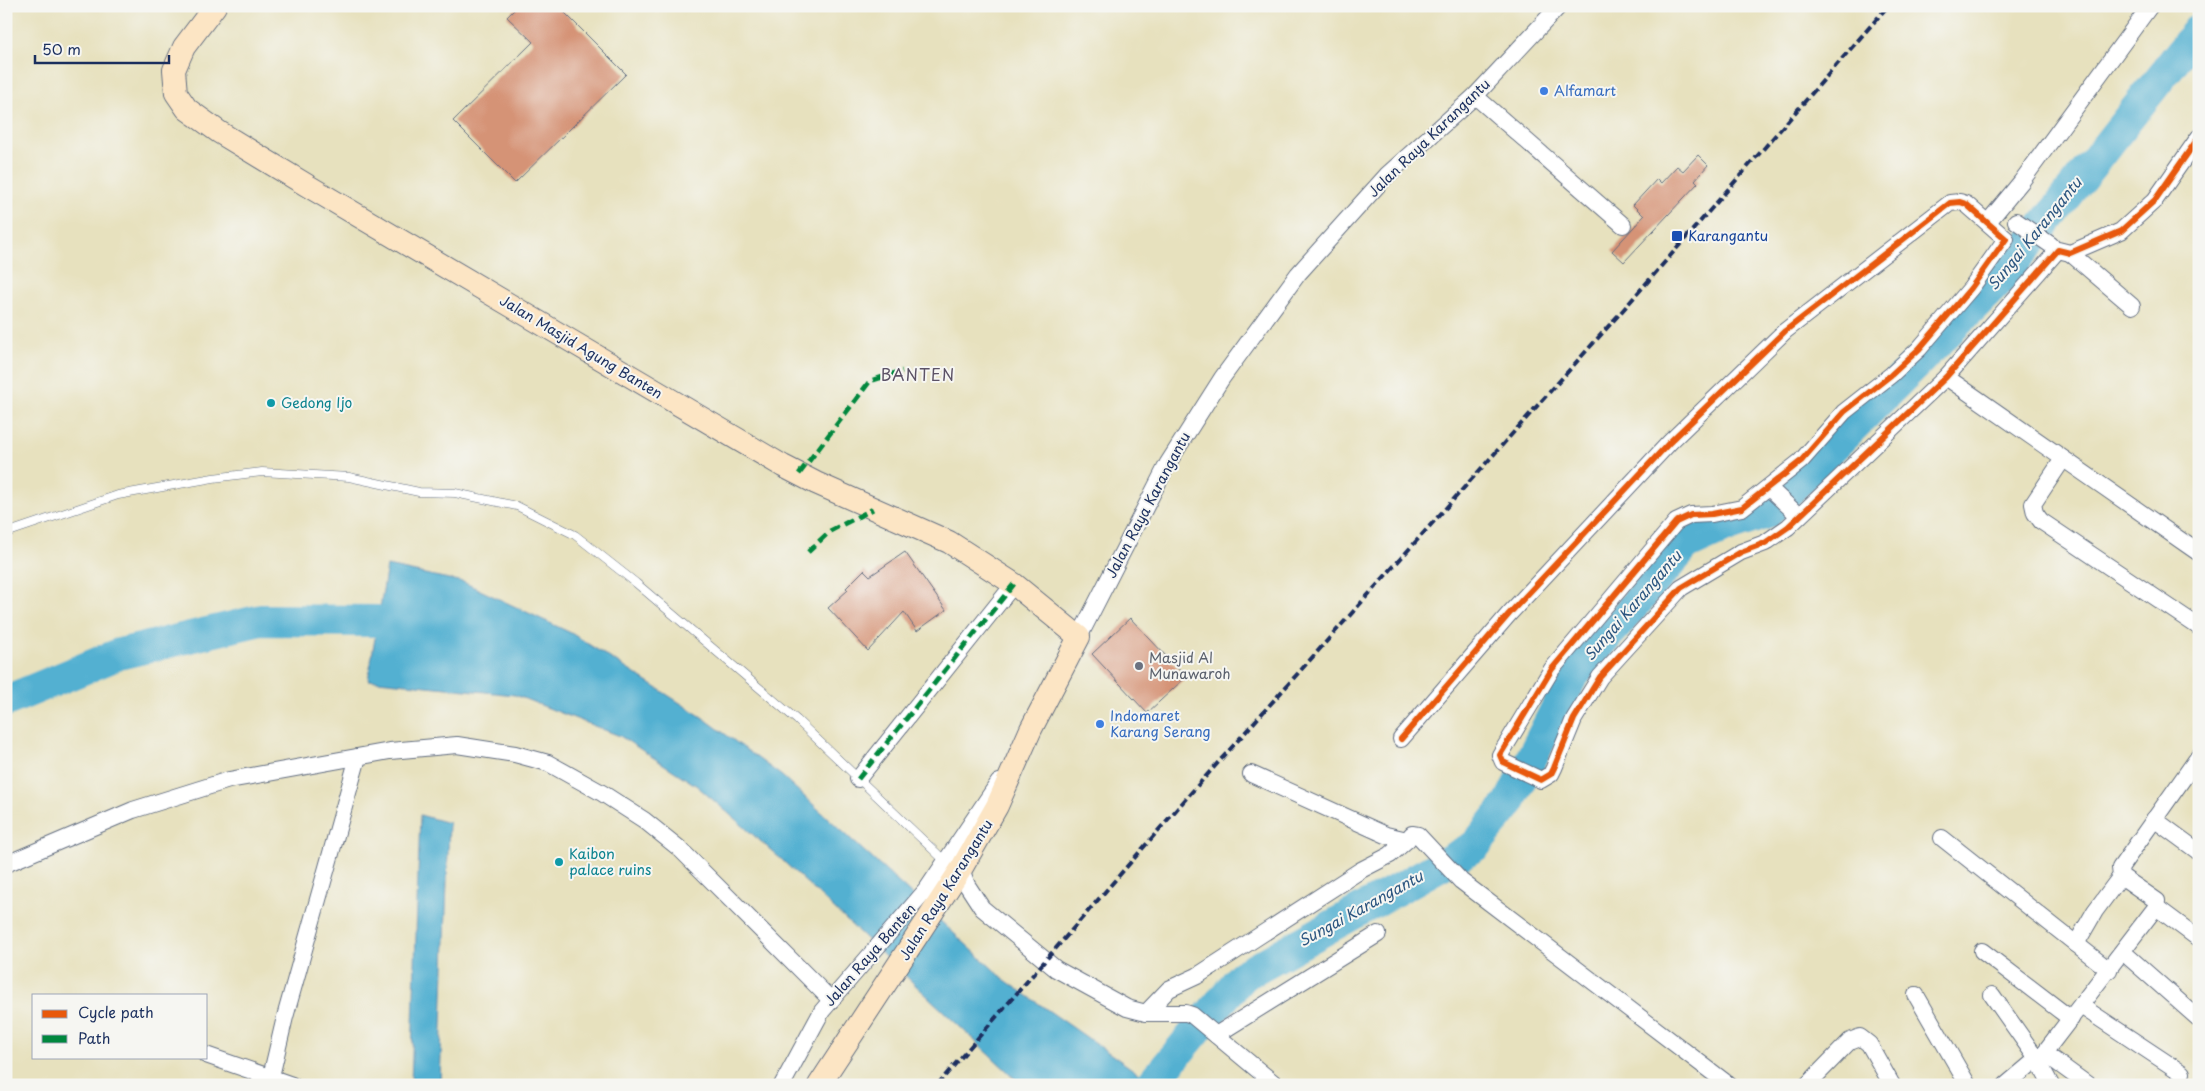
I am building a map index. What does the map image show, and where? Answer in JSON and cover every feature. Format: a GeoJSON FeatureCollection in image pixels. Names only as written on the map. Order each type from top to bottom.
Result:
{"type":"FeatureCollection","features":[{"type":"Feature","properties":{"kind":"main road","name":"Jalan Masjid Agung Banten"},"geometry":{"type":"LineString","coordinates":[[215,6],[184,46],[174,70],[176,93],[187,109],[206,123],[324,196],[783,466],[848,498],[932,533],[972,556],[1014,584],[1079,636]]}},
{"type":"Feature","properties":{"kind":"main road","name":"Jalan Raya Karangantu"},"geometry":{"type":"LineString","coordinates":[[819,1085],[879,996],[934,895],[996,806],[1031,729],[1079,636]]}},
{"type":"Feature","properties":{"kind":"street","name":"Jalan Raya Karangantu"},"geometry":{"type":"LineString","coordinates":[[1079,636],[1168,463],[1222,378],[1298,274],[1387,175],[1475,96],[1559,6]]}},
{"type":"Feature","properties":{"kind":"street"},"geometry":{"type":"LineString","coordinates":[[1988,222],[2021,182],[2150,6]]}},
{"type":"Feature","properties":{"kind":"street"},"geometry":{"type":"LineString","coordinates":[[1475,96],[1623,224]]}},
{"type":"Feature","properties":{"kind":"street"},"geometry":{"type":"LineString","coordinates":[[2070,253],[2121,231],[2154,200],[2199,137]]}},
{"type":"Feature","properties":{"kind":"street"},"geometry":{"type":"LineString","coordinates":[[1401,739],[1509,614],[1663,449],[1785,331],[1950,203],[1960,202],[1966,204],[2006,239],[1971,288],[1906,363],[1844,412],[1772,491],[1742,508],[1712,514],[1691,515],[1670,528],[1552,669],[1501,752],[1501,759],[1541,780],[1550,774],[1574,719],[1600,677],[1681,588],[1740,552],[1776,536],[1796,513],[1946,377],[2058,250],[2070,253],[2132,306]]}},
{"type":"Feature","properties":{"kind":"street"},"geometry":{"type":"LineString","coordinates":[[2016,221],[2051,245]]}},
{"type":"Feature","properties":{"kind":"street"},"geometry":{"type":"LineString","coordinates":[[1946,377],[2199,554]]}},
{"type":"Feature","properties":{"kind":"street"},"geometry":{"type":"LineString","coordinates":[[2064,459],[2033,504],[2035,513],[2041,521],[2199,627]]}},
{"type":"Feature","properties":{"kind":"street"},"geometry":{"type":"LineString","coordinates":[[1772,491],[1796,513]]}},
{"type":"Feature","properties":{"kind":"street"},"geometry":{"type":"LineString","coordinates":[[858,779],[1014,584]]}},
{"type":"Feature","properties":{"kind":"street"},"geometry":{"type":"LineString","coordinates":[[6,864],[134,810],[229,780],[358,757],[457,745],[515,754],[548,763],[602,792],[644,820],[680,849],[830,1000]]}},
{"type":"Feature","properties":{"kind":"street"},"geometry":{"type":"LineString","coordinates":[[2076,944],[2095,911],[2121,876],[2120,866],[2199,756]]}},
{"type":"Feature","properties":{"kind":"street"},"geometry":{"type":"LineString","coordinates":[[270,1081],[290,998],[358,757]]}},
{"type":"Feature","properties":{"kind":"street"},"geometry":{"type":"LineString","coordinates":[[1251,774],[1386,835],[1407,840]]}},
{"type":"Feature","properties":{"kind":"street"},"geometry":{"type":"LineString","coordinates":[[2154,819],[2199,852]]}},
{"type":"Feature","properties":{"kind":"street"},"geometry":{"type":"LineString","coordinates":[[1146,1013],[1169,988],[1196,976],[1361,870],[1390,855],[1415,834],[1461,881],[1729,1085]]}},
{"type":"Feature","properties":{"kind":"street"},"geometry":{"type":"LineString","coordinates":[[1942,838],[2109,970]]}},
{"type":"Feature","properties":{"kind":"street"},"geometry":{"type":"LineString","coordinates":[[954,865],[982,908],[1046,962],[1127,1008],[1146,1013],[1186,1013],[1192,1015],[1276,1085]]}},
{"type":"Feature","properties":{"kind":"street"},"geometry":{"type":"LineString","coordinates":[[2006,1085],[2041,1056],[2156,907],[2157,902],[2121,876]]}},
{"type":"Feature","properties":{"kind":"street","name":"Jalan Raya Banten"},"geometry":{"type":"LineString","coordinates":[[782,1085],[814,1024],[830,1000],[865,960],[934,895]]}},
{"type":"Feature","properties":{"kind":"street"},"geometry":{"type":"LineString","coordinates":[[2156,907],[2199,939]]}},
{"type":"Feature","properties":{"kind":"street"},"geometry":{"type":"LineString","coordinates":[[1214,1034],[1378,934]]}},
{"type":"Feature","properties":{"kind":"street"},"geometry":{"type":"LineString","coordinates":[[1982,951],[2070,1019]]}},
{"type":"Feature","properties":{"kind":"street"},"geometry":{"type":"LineString","coordinates":[[2123,952],[2199,1019]]}},
{"type":"Feature","properties":{"kind":"street"},"geometry":{"type":"LineString","coordinates":[[1916,995],[1968,1085]]}},
{"type":"Feature","properties":{"kind":"street"},"geometry":{"type":"LineString","coordinates":[[1992,995],[2041,1056],[2088,1085]]}},
{"type":"Feature","properties":{"kind":"street"},"geometry":{"type":"LineString","coordinates":[[2081,1006],[2182,1073]]}},
{"type":"Feature","properties":{"kind":"street"},"geometry":{"type":"LineString","coordinates":[[1807,1085],[1850,1041],[1860,1038],[1869,1044],[1892,1085]]}},
{"type":"Feature","properties":{"kind":"street"},"geometry":{"type":"LineString","coordinates":[[208,1056],[270,1081],[292,1085]]}},
{"type":"Feature","properties":{"kind":"street"},"geometry":{"type":"LineString","coordinates":[[2041,1056],[2051,1085]]}},
{"type":"Feature","properties":{"kind":"lane"},"geometry":{"type":"LineString","coordinates":[[6,533],[118,495],[213,478],[262,472],[349,477],[419,492],[456,493],[517,506],[575,535],[606,558],[797,720],[858,779],[954,865]]}},
{"type":"Feature","properties":{"kind":"water"},"geometry":{"type":"Polygon","coordinates":[[[387,566],[463,582],[571,633],[702,717],[782,776],[1005,980],[1155,1085],[1022,1085],[781,859],[697,786],[620,736],[515,695],[368,680],[387,566]]]}},
{"type":"Feature","properties":{"kind":"water"},"geometry":{"type":"Polygon","coordinates":[[[420,815],[449,823],[440,1085],[411,1085],[420,815]]]}},
{"type":"Feature","properties":{"kind":"building"},"geometry":{"type":"Polygon","coordinates":[[[518,6],[558,6],[626,74],[515,183],[453,121],[533,42],[507,17],[518,6]]]}},
{"type":"Feature","properties":{"kind":"building"},"geometry":{"type":"Polygon","coordinates":[[[1698,155],[1708,165],[1695,180],[1698,183],[1624,262],[1612,251],[1644,216],[1633,205],[1657,179],[1661,183],[1677,166],[1683,171],[1698,155]]]}},
{"type":"Feature","properties":{"kind":"building"},"geometry":{"type":"Polygon","coordinates":[[[905,552],[946,610],[917,631],[904,612],[868,651],[828,608],[848,590],[846,588],[864,570],[870,576],[905,552]]]}},
{"type":"Feature","properties":{"kind":"building","name":"Masjid Al Munawaroh"},"geometry":{"type":"Polygon","coordinates":[[[1130,618],[1186,677],[1147,713],[1092,654],[1130,618]]]}},
{"type":"Feature","properties":{"kind":"waterway","name":"Sungai Karangantu"},"geometry":{"type":"LineString","coordinates":[[1151,1085],[1242,976],[1475,846],[1509,803],[1572,677],[1686,545],[1721,529],[1767,513],[2003,277],[2199,29]]}},
{"type":"Feature","properties":{"kind":"waterway"},"geometry":{"type":"LineString","coordinates":[[6,701],[119,654],[261,620],[378,621],[423,631]]}},
{"type":"Feature","properties":{"kind":"railway"},"geometry":{"type":"LineString","coordinates":[[937,1085],[1190,794],[1623,310],[1888,6]]}},
{"type":"Feature","properties":{"kind":"marked path"},"geometry":{"type":"LineString","coordinates":[[799,474],[870,381],[902,371]]}},
{"type":"Feature","properties":{"kind":"marked path"},"geometry":{"type":"LineString","coordinates":[[808,552],[830,531],[873,509]]}},
{"type":"Feature","properties":{"kind":"marked path"},"geometry":{"type":"LineString","coordinates":[[858,779],[1014,584]]}},
{"type":"Feature","properties":{"kind":"cycle path"},"geometry":{"type":"LineString","coordinates":[[1401,739],[1509,614],[1670,442],[1785,331],[1950,203],[1960,202],[1966,204],[2006,239],[1971,288],[1919,349],[1891,375],[1844,412],[1801,461],[1742,508],[1712,514],[1691,515],[1676,522],[1552,669],[1500,755],[1503,762],[1541,780],[1551,774],[1574,719],[1600,677],[1681,588],[1741,552],[1765,543],[1788,527],[1946,377],[2058,250],[2070,253],[2121,231],[2155,200],[2199,137]]}},
{"type":"Feature","properties":{"kind":"place","name":"Alfamart"},"geometry":{"type":"Point","coordinates":[1544,91]}},
{"type":"Feature","properties":{"kind":"place","name":"Karangantu"},"geometry":{"type":"Point","coordinates":[1677,236]}},
{"type":"Feature","properties":{"kind":"place","name":"Gedong Ijo"},"geometry":{"type":"Point","coordinates":[271,403]}},
{"type":"Feature","properties":{"kind":"place","name":"Masjid Al Munawaroh"},"geometry":{"type":"Point","coordinates":[1139,666]}},
{"type":"Feature","properties":{"kind":"place","name":"Indomaret Karang Serang"},"geometry":{"type":"Point","coordinates":[1100,724]}},
{"type":"Feature","properties":{"kind":"place","name":"Kaibon palace ruins"},"geometry":{"type":"Point","coordinates":[559,862]}},
{"type":"Feature","properties":{"kind":"district","name":"BANTEN"},"geometry":{"type":"Point","coordinates":[918,375]}}]}
